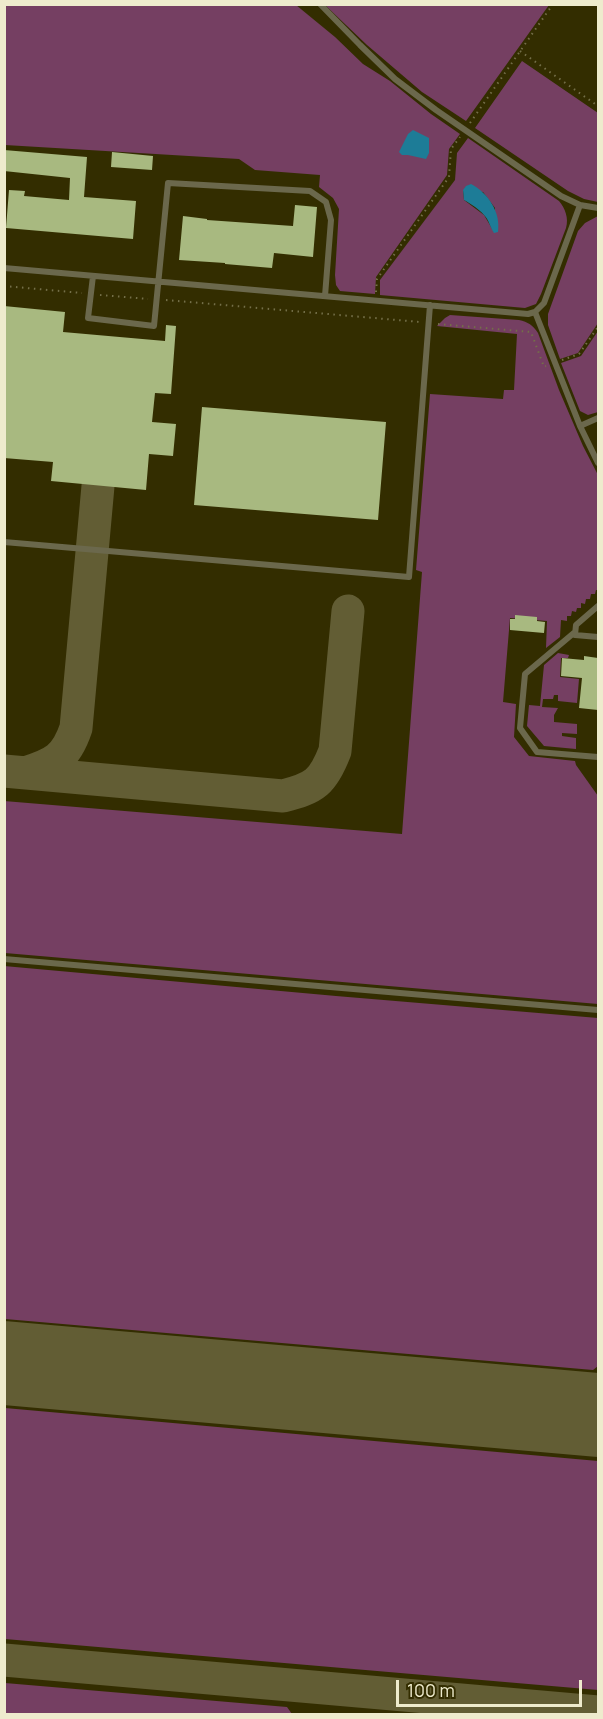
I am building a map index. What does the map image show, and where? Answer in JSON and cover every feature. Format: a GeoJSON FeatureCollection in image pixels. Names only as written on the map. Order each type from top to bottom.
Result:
{"type":"FeatureCollection","features":[{"type":"Feature","properties":{"kind":"lane"},"geometry":{"type":"LineString","coordinates":[[320,4],[395,79],[436,110],[561,195],[580,205],[598,208]]}},
{"type":"Feature","properties":{"kind":"lane"},"geometry":{"type":"LineString","coordinates":[[93,276],[88,318],[154,326],[168,183],[310,191],[326,202],[331,220],[325,296]]}},
{"type":"Feature","properties":{"kind":"lane"},"geometry":{"type":"LineString","coordinates":[[4,268],[528,314],[536,312],[544,303],[580,205]]}},
{"type":"Feature","properties":{"kind":"lane"},"geometry":{"type":"LineString","coordinates":[[4,542],[409,577],[430,305]]}},
{"type":"Feature","properties":{"kind":"lane"},"geometry":{"type":"LineString","coordinates":[[536,312],[580,426],[598,463]]}},
{"type":"Feature","properties":{"kind":"lane"},"geometry":{"type":"LineString","coordinates":[[580,426],[598,418]]}},
{"type":"Feature","properties":{"kind":"lane"},"geometry":{"type":"LineString","coordinates":[[598,606],[576,626],[575,632],[575,636],[598,638]]}},
{"type":"Feature","properties":{"kind":"lane"},"geometry":{"type":"LineString","coordinates":[[575,632],[525,674],[520,728],[537,752],[598,757]]}},
{"type":"Feature","properties":{"kind":"lane"},"geometry":{"type":"LineString","coordinates":[[4,958],[598,1010]]}},
{"type":"Feature","properties":{"kind":"path"},"geometry":{"type":"LineString","coordinates":[[374,318],[377,279],[449,177],[451,149],[553,4]]}},
{"type":"Feature","properties":{"kind":"path"},"geometry":{"type":"LineString","coordinates":[[520,51],[598,106]]}},
{"type":"Feature","properties":{"kind":"path"},"geometry":{"type":"LineString","coordinates":[[4,286],[531,332],[544,367],[579,354],[598,327]]}},
{"type":"Feature","properties":{"kind":"shaded area"},"geometry":{"type":"Polygon","coordinates":[[[4,5],[296,5],[363,64],[390,81],[460,134],[449,149],[447,175],[376,277],[375,294],[340,291],[336,285],[335,275],[339,209],[333,198],[319,187],[320,175],[255,170],[239,159],[5,145],[4,5]]]}},
{"type":"Feature","properties":{"kind":"shaded area"},"geometry":{"type":"Polygon","coordinates":[[[325,5],[549,5],[466,121],[422,92],[325,5]]]}},
{"type":"Feature","properties":{"kind":"shaded area"},"geometry":{"type":"Polygon","coordinates":[[[522,61],[598,113],[598,202],[584,199],[568,191],[475,128],[522,61]]]}},
{"type":"Feature","properties":{"kind":"shaded area"},"geometry":{"type":"Polygon","coordinates":[[[468,138],[559,201],[563,207],[567,217],[566,228],[536,304],[525,308],[380,295],[380,280],[455,180],[457,153],[468,138]],[[463,190],[464,200],[484,215],[494,232],[495,208],[483,192],[463,190]]]}},
{"type":"Feature","properties":{"kind":"shaded area"},"geometry":{"type":"Polygon","coordinates":[[[598,216],[598,323],[578,353],[560,359],[548,325],[548,314],[578,231],[585,223],[598,216]]]}},
{"type":"Feature","properties":{"kind":"shaded area"},"geometry":{"type":"Polygon","coordinates":[[[450,315],[519,320],[534,328],[583,446],[598,475],[598,590],[595,594],[591,594],[590,599],[586,599],[585,604],[581,603],[581,608],[577,608],[576,612],[572,611],[571,616],[567,616],[567,621],[561,620],[560,637],[546,648],[547,621],[510,618],[503,702],[516,704],[514,737],[529,756],[575,761],[598,796],[598,1004],[5,953],[4,801],[402,834],[422,572],[416,570],[430,394],[503,399],[504,390],[514,390],[517,334],[437,326],[450,315]]]}},
{"type":"Feature","properties":{"kind":"shaded area"},"geometry":{"type":"Polygon","coordinates":[[[598,331],[598,412],[588,415],[580,411],[561,363],[581,356],[598,331]]]}},
{"type":"Feature","properties":{"kind":"shaded area"},"geometry":{"type":"Polygon","coordinates":[[[558,653],[569,655],[568,658],[561,658],[560,677],[579,679],[577,703],[558,701],[558,695],[554,695],[553,699],[543,699],[542,707],[558,708],[554,715],[554,722],[577,724],[577,734],[562,733],[562,736],[576,738],[576,749],[544,746],[527,726],[529,705],[540,706],[544,665],[558,653]]]}},
{"type":"Feature","properties":{"kind":"shaded area"},"geometry":{"type":"Polygon","coordinates":[[[4,966],[598,1018],[598,1366],[593,1370],[5,1319],[4,966]]]}},
{"type":"Feature","properties":{"kind":"shaded area"},"geometry":{"type":"Polygon","coordinates":[[[5,1408],[598,1461],[598,1690],[5,1639],[5,1408]]]}},
{"type":"Feature","properties":{"kind":"shaded area"},"geometry":{"type":"Polygon","coordinates":[[[5,1683],[287,1707],[292,1714],[5,1714],[5,1683]]]}},
{"type":"Feature","properties":{"kind":"water"},"geometry":{"type":"Polygon","coordinates":[[[413,130],[429,138],[429,153],[426,159],[402,155],[399,152],[408,134],[413,130]]]}},
{"type":"Feature","properties":{"kind":"water"},"geometry":{"type":"Polygon","coordinates":[[[471,184],[483,192],[492,204],[497,217],[498,232],[494,233],[484,215],[464,200],[463,190],[471,184]]]}},
{"type":"Feature","properties":{"kind":"building"},"geometry":{"type":"Polygon","coordinates":[[[4,150],[87,157],[84,197],[136,201],[133,239],[6,228],[9,190],[25,191],[24,196],[69,200],[70,178],[4,171],[4,150]]]}},
{"type":"Feature","properties":{"kind":"building"},"geometry":{"type":"Polygon","coordinates":[[[112,152],[153,156],[152,170],[111,167],[112,152]]]}},
{"type":"Feature","properties":{"kind":"building"},"geometry":{"type":"Polygon","coordinates":[[[295,205],[317,207],[313,257],[274,253],[272,268],[179,260],[183,216],[207,220],[293,226],[295,205]]]}},
{"type":"Feature","properties":{"kind":"building"},"geometry":{"type":"Polygon","coordinates":[[[4,306],[65,312],[63,332],[165,341],[166,325],[176,326],[171,394],[155,393],[152,422],[176,424],[173,456],[149,454],[146,490],[51,481],[53,462],[4,458],[4,306]]]}},
{"type":"Feature","properties":{"kind":"building"},"geometry":{"type":"Polygon","coordinates":[[[202,407],[386,422],[378,520],[194,505],[202,407]]]}},
{"type":"Feature","properties":{"kind":"building"},"geometry":{"type":"Polygon","coordinates":[[[515,615],[537,617],[537,621],[545,622],[544,633],[510,630],[510,619],[515,619],[515,615]]]}},
{"type":"Feature","properties":{"kind":"building"},"geometry":{"type":"Polygon","coordinates":[[[584,656],[598,658],[598,710],[579,708],[582,678],[561,676],[562,658],[584,660],[584,656]]]}},
{"type":"Feature","properties":{"kind":"taxiway"},"geometry":{"type":"LineString","coordinates":[[25,773],[58,758],[68,746],[76,728],[98,486]]}},
{"type":"Feature","properties":{"kind":"taxiway"},"geometry":{"type":"LineString","coordinates":[[4,771],[283,796],[303,790],[322,777],[335,751],[348,611]]}},
{"type":"Feature","properties":{"kind":"taxiway"},"geometry":{"type":"LineString","coordinates":[[4,1660],[598,1712]]}},
{"type":"Feature","properties":{"kind":"runway"},"geometry":{"type":"LineString","coordinates":[[4,1363],[598,1415]]}}]}
